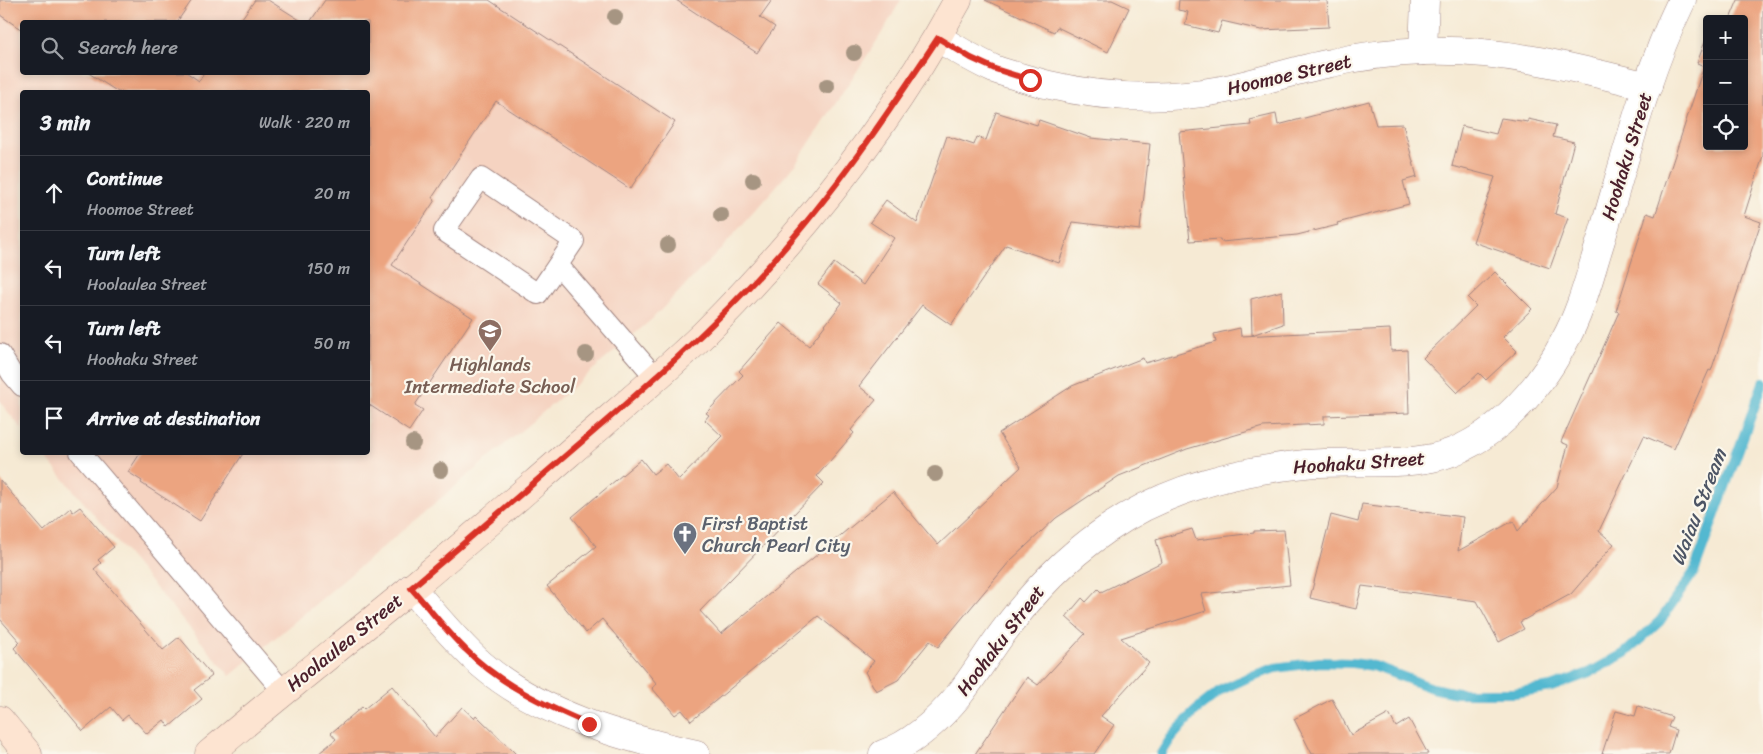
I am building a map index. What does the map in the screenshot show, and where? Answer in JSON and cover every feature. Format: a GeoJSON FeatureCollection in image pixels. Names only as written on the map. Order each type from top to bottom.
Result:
{"type":"FeatureCollection","features":[{"type":"Feature","properties":{"kind":"street","name":"Hoolaulea Street"},"geometry":{"type":"LineString","coordinates":[[208,754],[411,588],[656,378],[704,333],[786,246],[833,188],[896,102],[938,38],[958,0]]}},
{"type":"Feature","properties":{"kind":"street"},"geometry":{"type":"LineString","coordinates":[[1423,51],[1425,0]]}},
{"type":"Feature","properties":{"kind":"street","name":"Hoohaku Street"},"geometry":{"type":"LineString","coordinates":[[888,753],[914,737],[936,719],[959,695],[1002,633],[1027,602],[1074,553],[1110,527],[1145,508],[1206,482],[1263,469],[1309,464],[1412,461],[1433,458],[1476,442],[1498,425],[1518,406],[1544,375],[1565,342],[1581,304],[1666,33],[1682,0]]}},
{"type":"Feature","properties":{"kind":"street","name":"Hoomoe Street"},"geometry":{"type":"LineString","coordinates":[[938,38],[971,58],[995,69],[1067,89],[1102,95],[1138,97],[1182,96],[1222,90],[1331,62],[1376,55],[1423,51],[1464,51],[1519,58],[1648,86]]}},
{"type":"Feature","properties":{"kind":"street"},"geometry":{"type":"LineString","coordinates":[[411,588],[463,648],[482,665],[527,695],[589,724],[696,754]]}},
{"type":"Feature","properties":{"kind":"street"},"geometry":{"type":"LineString","coordinates":[[0,720],[28,754]]}},
{"type":"Feature","properties":{"kind":"lane"},"geometry":{"type":"LineString","coordinates":[[481,178],[574,241],[558,265],[538,294],[444,231],[481,178]]}},
{"type":"Feature","properties":{"kind":"lane"},"geometry":{"type":"LineString","coordinates":[[558,265],[656,378]]}},
{"type":"Feature","properties":{"kind":"lane"},"geometry":{"type":"LineString","coordinates":[[0,354],[20,384]]}},
{"type":"Feature","properties":{"kind":"lane"},"geometry":{"type":"LineString","coordinates":[[83,455],[283,691]]}},
{"type":"Feature","properties":{"kind":"shaded area","name":"Highlands Intermediate School"},"geometry":{"type":"Polygon","coordinates":[[[0,0],[901,0],[880,36],[795,165],[720,250],[652,319],[230,676],[44,455],[370,455],[370,90],[20,90],[20,427],[0,402],[0,0]]]}},
{"type":"Feature","properties":{"kind":"building"},"geometry":{"type":"Polygon","coordinates":[[[0,0],[192,0],[178,20],[20,20],[20,29],[0,15],[0,0]]]}},
{"type":"Feature","properties":{"kind":"building"},"geometry":{"type":"Polygon","coordinates":[[[255,0],[268,0],[300,20],[240,20],[255,0]]]}},
{"type":"Feature","properties":{"kind":"building"},"geometry":{"type":"Polygon","coordinates":[[[325,0],[489,0],[675,122],[630,189],[496,101],[432,198],[435,200],[392,265],[473,318],[415,405],[423,410],[409,431],[370,405],[370,90],[115,90],[92,75],[190,75],[199,81],[203,75],[370,75],[370,20],[311,20],[325,0]]]}},
{"type":"Feature","properties":{"kind":"building"},"geometry":{"type":"Polygon","coordinates":[[[676,0],[772,0],[760,17],[775,27],[757,53],[676,0]]]}},
{"type":"Feature","properties":{"kind":"building"},"geometry":{"type":"Polygon","coordinates":[[[985,0],[1112,0],[1129,8],[1108,52],[1057,27],[1054,32],[985,0]]]}},
{"type":"Feature","properties":{"kind":"building"},"geometry":{"type":"Polygon","coordinates":[[[1179,0],[1327,0],[1329,27],[1261,30],[1222,21],[1218,33],[1185,25],[1188,12],[1178,10],[1179,0]]]}},
{"type":"Feature","properties":{"kind":"building"},"geometry":{"type":"Polygon","coordinates":[[[1738,0],[1763,0],[1763,156],[1744,216],[1761,222],[1711,371],[1709,370],[1674,449],[1644,436],[1599,531],[1614,544],[1571,594],[1520,622],[1524,629],[1499,642],[1477,601],[1362,586],[1356,609],[1310,598],[1331,515],[1358,522],[1362,504],[1463,517],[1458,551],[1513,521],[1518,531],[1557,487],[1568,445],[1561,442],[1619,312],[1616,311],[1647,213],[1655,216],[1703,69],[1703,150],[1748,150],[1748,15],[1732,15],[1738,0]]]}},
{"type":"Feature","properties":{"kind":"building"},"geometry":{"type":"Polygon","coordinates":[[[1703,47],[1703,66],[1697,63],[1703,47]]]}},
{"type":"Feature","properties":{"kind":"building"},"geometry":{"type":"Polygon","coordinates":[[[1369,101],[1376,125],[1403,124],[1417,177],[1403,181],[1409,204],[1297,235],[1221,242],[1220,239],[1190,241],[1179,132],[1251,125],[1250,120],[1276,114],[1278,125],[1369,101]]]}},
{"type":"Feature","properties":{"kind":"building"},"geometry":{"type":"Polygon","coordinates":[[[996,112],[1037,125],[1039,120],[1091,138],[1150,144],[1140,230],[1073,222],[1059,263],[1006,245],[951,325],[922,305],[859,386],[876,400],[851,430],[854,433],[817,476],[824,483],[700,611],[721,634],[893,492],[938,545],[1021,467],[999,433],[1072,386],[1143,358],[1145,363],[1216,342],[1214,334],[1240,328],[1241,336],[1390,329],[1391,351],[1407,350],[1409,413],[1324,416],[1324,424],[1263,427],[1187,449],[1119,476],[1056,518],[1010,561],[938,647],[930,641],[898,680],[876,691],[865,672],[874,661],[818,616],[691,721],[682,710],[675,715],[652,688],[657,684],[602,619],[586,633],[547,586],[596,546],[572,517],[641,459],[653,474],[666,464],[679,480],[722,436],[705,420],[709,415],[706,413],[743,375],[739,371],[781,323],[809,346],[842,303],[818,284],[834,263],[863,285],[894,238],[870,222],[886,200],[917,223],[947,136],[974,145],[977,137],[986,140],[996,112]]]}},
{"type":"Feature","properties":{"kind":"building"},"geometry":{"type":"Polygon","coordinates":[[[1501,118],[1528,122],[1528,119],[1556,125],[1553,137],[1574,142],[1555,214],[1568,218],[1550,268],[1473,242],[1495,177],[1452,166],[1462,126],[1496,134],[1501,118]]]}},
{"type":"Feature","properties":{"kind":"building"},"geometry":{"type":"Polygon","coordinates":[[[1495,272],[1532,309],[1503,337],[1517,351],[1486,380],[1479,373],[1457,393],[1423,358],[1476,306],[1468,298],[1495,272]]]}},
{"type":"Feature","properties":{"kind":"building"},"geometry":{"type":"Polygon","coordinates":[[[1282,291],[1283,324],[1252,335],[1251,299],[1282,291]]]}},
{"type":"Feature","properties":{"kind":"building"},"geometry":{"type":"Polygon","coordinates":[[[139,455],[242,455],[200,521],[141,483],[142,481],[128,472],[139,455]]]}},
{"type":"Feature","properties":{"kind":"building"},"geometry":{"type":"Polygon","coordinates":[[[0,480],[44,531],[70,508],[73,512],[80,507],[114,547],[98,560],[101,563],[94,569],[163,650],[179,637],[212,676],[194,690],[202,699],[169,727],[164,720],[147,734],[128,715],[122,720],[111,707],[83,731],[14,648],[20,642],[0,619],[0,480]]]}},
{"type":"Feature","properties":{"kind":"building"},"geometry":{"type":"Polygon","coordinates":[[[1192,529],[1196,540],[1254,533],[1254,531],[1284,530],[1290,585],[1201,594],[1206,611],[1121,638],[1149,663],[1101,716],[1114,725],[1094,754],[975,754],[1027,677],[1038,685],[1085,634],[1066,617],[1082,598],[1086,602],[1098,589],[1101,592],[1162,562],[1156,540],[1192,529]]]}},
{"type":"Feature","properties":{"kind":"building"},"geometry":{"type":"Polygon","coordinates":[[[392,686],[435,737],[462,707],[474,718],[476,715],[516,754],[318,754],[336,739],[331,733],[362,707],[364,709],[392,686]]]}},
{"type":"Feature","properties":{"kind":"building"},"geometry":{"type":"Polygon","coordinates":[[[1332,699],[1351,735],[1389,714],[1396,727],[1409,719],[1428,754],[1312,754],[1294,719],[1332,699]]]}},
{"type":"Feature","properties":{"kind":"building"},"geometry":{"type":"Polygon","coordinates":[[[1638,706],[1672,717],[1668,727],[1676,730],[1669,754],[1602,754],[1616,711],[1635,716],[1638,706]]]}},
{"type":"Feature","properties":{"kind":"waterway","name":"Waiau Stream"},"geometry":{"type":"LineString","coordinates":[[1161,754],[1171,738],[1195,711],[1221,690],[1275,668],[1320,662],[1352,663],[1374,666],[1432,688],[1457,693],[1514,693],[1551,687],[1589,673],[1625,653],[1660,621],[1694,572],[1763,383]]}},
{"type":"Feature","properties":{"kind":"place","name":"Highlands Intermediate School"},"geometry":{"type":"Point","coordinates":[490,352]}},
{"type":"Feature","properties":{"kind":"place","name":"First Baptist Church Pearl City"},"geometry":{"type":"Point","coordinates":[685,555]}},
{"type":"Feature","properties":{"kind":"route"},"geometry":{"type":"LineString","coordinates":[[589,724],[527,695],[482,665],[463,648],[411,588],[656,378],[704,333],[774,260],[833,188],[896,102],[938,38],[971,58],[995,69],[1030,80]]}}]}
